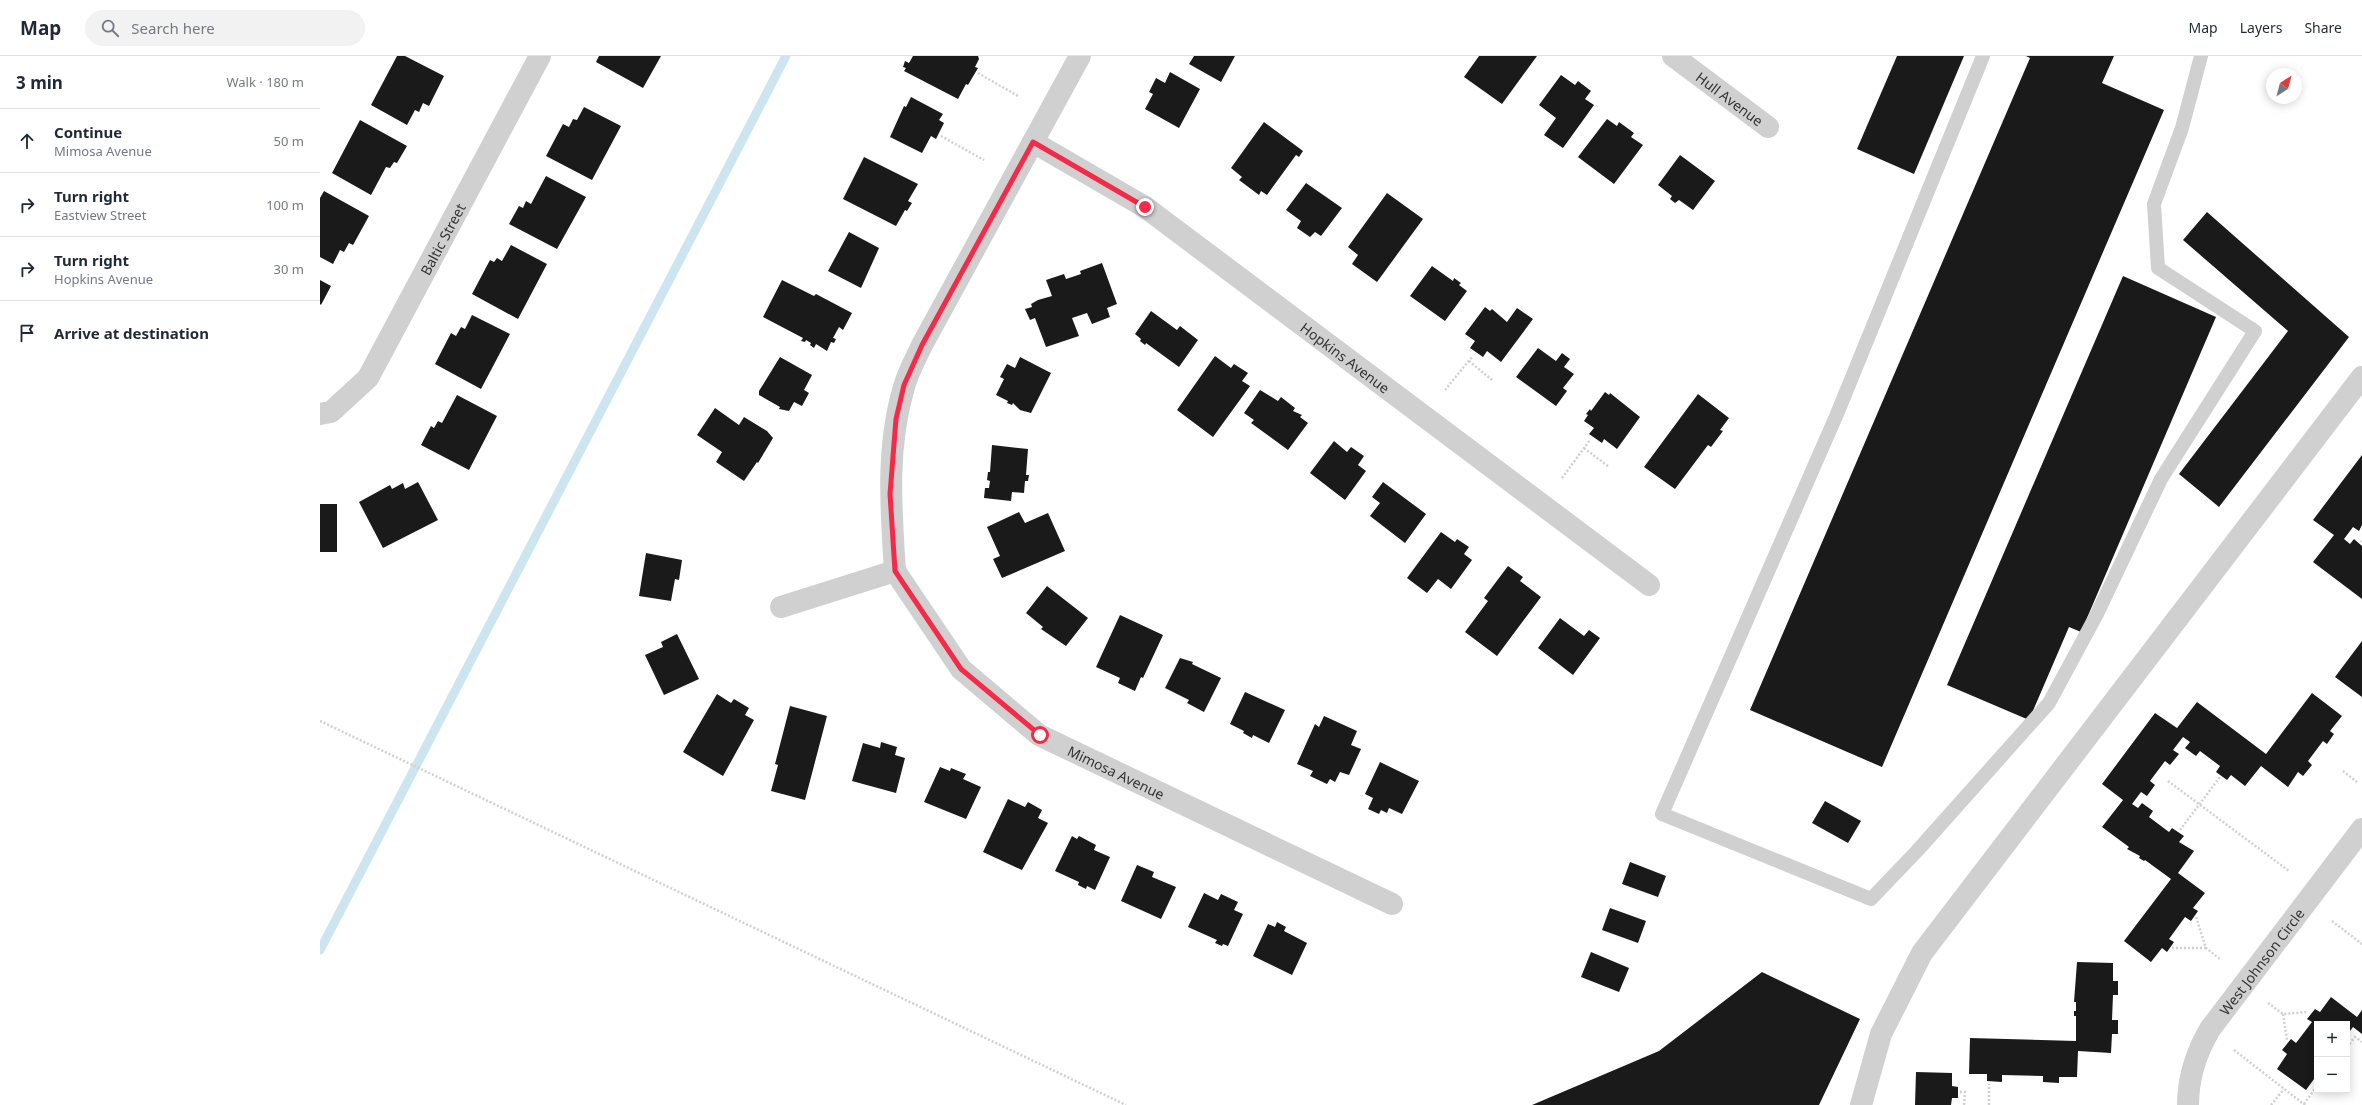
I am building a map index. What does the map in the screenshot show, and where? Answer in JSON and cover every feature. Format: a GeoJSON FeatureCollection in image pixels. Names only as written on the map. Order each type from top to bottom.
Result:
{"type":"FeatureCollection","features":[{"type":"Feature","properties":{"kind":"street","name":"Baltic Street"},"geometry":{"type":"LineString","coordinates":[[326,413],[368,378],[540,56]]}},
{"type":"Feature","properties":{"kind":"street"},"geometry":{"type":"LineString","coordinates":[[780,607],[895,571],[890,494],[891,458],[896,419],[904,385],[922,345],[1080,56]]}},
{"type":"Feature","properties":{"kind":"street","name":"Hull Avenue"},"geometry":{"type":"LineString","coordinates":[[1673,56],[1768,127]]}},
{"type":"Feature","properties":{"kind":"street","name":"Hopkins Avenue"},"geometry":{"type":"LineString","coordinates":[[1033,142],[1145,207],[1649,585]]}},
{"type":"Feature","properties":{"kind":"street"},"geometry":{"type":"LineString","coordinates":[[1861,1105],[1881,1034],[1922,953],[2362,377]]}},
{"type":"Feature","properties":{"kind":"street","name":"Mimosa Avenue"},"geometry":{"type":"LineString","coordinates":[[895,571],[961,669],[1040,735],[1392,904]]}},
{"type":"Feature","properties":{"kind":"street","name":"West Johnson Circle"},"geometry":{"type":"LineString","coordinates":[[2188,1105],[2188,1085],[2194,1064],[2201,1045],[2210,1029],[2362,829]]}},
{"type":"Feature","properties":{"kind":"lane"},"geometry":{"type":"LineString","coordinates":[[1983,56],[1837,414],[1662,814],[1871,899],[1917,851],[2049,703],[2097,614],[2161,479],[2255,331],[2158,268],[2154,204],[2182,128],[2200,56]]}},
{"type":"Feature","properties":{"kind":"path"},"geometry":{"type":"LineString","coordinates":[[978,73],[1018,96]]}},
{"type":"Feature","properties":{"kind":"path"},"geometry":{"type":"LineString","coordinates":[[941,136],[984,160]]}},
{"type":"Feature","properties":{"kind":"path"},"geometry":{"type":"LineString","coordinates":[[1445,390],[1472,357]]}},
{"type":"Feature","properties":{"kind":"path"},"geometry":{"type":"LineString","coordinates":[[1469,361],[1492,380]]}},
{"type":"Feature","properties":{"kind":"path"},"geometry":{"type":"LineString","coordinates":[[1562,478],[1590,440]]}},
{"type":"Feature","properties":{"kind":"path"},"geometry":{"type":"LineString","coordinates":[[1584,448],[1609,467]]}},
{"type":"Feature","properties":{"kind":"path"},"geometry":{"type":"LineString","coordinates":[[320,721],[1126,1105]]}},
{"type":"Feature","properties":{"kind":"path"},"geometry":{"type":"LineString","coordinates":[[2343,772],[2357,782]]}},
{"type":"Feature","properties":{"kind":"path"},"geometry":{"type":"LineString","coordinates":[[2180,830],[2220,777]]}},
{"type":"Feature","properties":{"kind":"path"},"geometry":{"type":"LineString","coordinates":[[2168,781],[2289,872]]}},
{"type":"Feature","properties":{"kind":"path"},"geometry":{"type":"LineString","coordinates":[[2196,917],[2206,948],[2221,960]]}},
{"type":"Feature","properties":{"kind":"path"},"geometry":{"type":"LineString","coordinates":[[2332,921],[2362,944]]}},
{"type":"Feature","properties":{"kind":"path"},"geometry":{"type":"LineString","coordinates":[[2172,948],[2206,948]]}},
{"type":"Feature","properties":{"kind":"path"},"geometry":{"type":"LineString","coordinates":[[2268,1003],[2283,1014],[2308,1012]]}},
{"type":"Feature","properties":{"kind":"path"},"geometry":{"type":"LineString","coordinates":[[2283,1014],[2286,1040]]}},
{"type":"Feature","properties":{"kind":"path"},"geometry":{"type":"LineString","coordinates":[[2350,1043],[2355,1037],[2362,1042]]}},
{"type":"Feature","properties":{"kind":"path"},"geometry":{"type":"LineString","coordinates":[[2234,1050],[2304,1104],[2314,1090]]}},
{"type":"Feature","properties":{"kind":"path"},"geometry":{"type":"LineString","coordinates":[[1989,1084],[1989,1105]]}},
{"type":"Feature","properties":{"kind":"path"},"geometry":{"type":"LineString","coordinates":[[2271,1105],[2284,1089]]}},
{"type":"Feature","properties":{"kind":"path"},"geometry":{"type":"LineString","coordinates":[[1960,1092],[1965,1092],[1964,1105]]}},
{"type":"Feature","properties":{"kind":"building"},"geometry":{"type":"Polygon","coordinates":[[[397,56],[405,56],[444,76],[429,106],[423,103],[419,112],[415,110],[407,125],[371,105],[397,56]]]}},
{"type":"Feature","properties":{"kind":"building"},"geometry":{"type":"Polygon","coordinates":[[[599,56],[661,56],[643,88],[596,62],[599,56]]]}},
{"type":"Feature","properties":{"kind":"building"},"geometry":{"type":"Polygon","coordinates":[[[913,56],[978,56],[979,59],[975,67],[978,68],[968,85],[966,84],[958,99],[904,71],[906,68],[903,67],[905,61],[909,63],[913,56]]]}},
{"type":"Feature","properties":{"kind":"building"},"geometry":{"type":"Polygon","coordinates":[[[1194,56],[1235,56],[1221,82],[1189,64],[1194,56]]]}},
{"type":"Feature","properties":{"kind":"building"},"geometry":{"type":"Polygon","coordinates":[[[1479,56],[1537,56],[1502,104],[1464,77],[1479,56]]]}},
{"type":"Feature","properties":{"kind":"building"},"geometry":{"type":"Polygon","coordinates":[[[1897,56],[1964,56],[1914,174],[1857,149],[1897,56]]]}},
{"type":"Feature","properties":{"kind":"building"},"geometry":{"type":"Polygon","coordinates":[[[2026,56],[2114,56],[2102,83],[2164,110],[1882,767],[1750,710],[2030,58],[2026,56]]]}},
{"type":"Feature","properties":{"kind":"building"},"geometry":{"type":"Polygon","coordinates":[[[1170,72],[1200,89],[1179,128],[1145,109],[1153,94],[1149,92],[1156,78],[1165,83],[1170,72]]]}},
{"type":"Feature","properties":{"kind":"building"},"geometry":{"type":"Polygon","coordinates":[[[1561,75],[1575,85],[1578,81],[1591,91],[1585,99],[1594,105],[1563,148],[1544,135],[1556,118],[1539,105],[1561,75]]]}},
{"type":"Feature","properties":{"kind":"building"},"geometry":{"type":"Polygon","coordinates":[[[911,97],[943,114],[939,120],[944,123],[936,139],[931,136],[922,153],[890,137],[904,106],[906,107],[911,97]]]}},
{"type":"Feature","properties":{"kind":"building"},"geometry":{"type":"Polygon","coordinates":[[[584,107],[621,126],[592,180],[546,156],[563,124],[569,127],[573,119],[577,120],[584,107]]]}},
{"type":"Feature","properties":{"kind":"building"},"geometry":{"type":"Polygon","coordinates":[[[1607,119],[1617,126],[1619,122],[1634,133],[1631,137],[1643,145],[1614,184],[1578,157],[1607,119]]]}},
{"type":"Feature","properties":{"kind":"building"},"geometry":{"type":"Polygon","coordinates":[[[360,120],[407,146],[397,163],[394,162],[390,168],[386,167],[371,195],[332,173],[360,120]]]}},
{"type":"Feature","properties":{"kind":"building"},"geometry":{"type":"Polygon","coordinates":[[[1264,122],[1303,151],[1299,157],[1296,155],[1267,195],[1261,191],[1259,195],[1239,180],[1242,177],[1231,168],[1264,122]]]}},
{"type":"Feature","properties":{"kind":"building"},"geometry":{"type":"Polygon","coordinates":[[[1680,155],[1715,181],[1693,210],[1679,200],[1675,203],[1670,199],[1672,196],[1658,185],[1680,155]]]}},
{"type":"Feature","properties":{"kind":"building"},"geometry":{"type":"Polygon","coordinates":[[[864,157],[918,184],[908,201],[912,203],[907,211],[905,210],[896,226],[843,199],[864,157]]]}},
{"type":"Feature","properties":{"kind":"building"},"geometry":{"type":"Polygon","coordinates":[[[546,176],[586,197],[557,249],[509,224],[519,206],[523,208],[526,201],[531,204],[546,176]]]}},
{"type":"Feature","properties":{"kind":"building"},"geometry":{"type":"Polygon","coordinates":[[[1306,183],[1342,208],[1321,236],[1315,232],[1310,237],[1297,228],[1301,221],[1286,210],[1306,183]]]}},
{"type":"Feature","properties":{"kind":"building"},"geometry":{"type":"Polygon","coordinates":[[[324,191],[369,216],[353,245],[349,243],[344,252],[340,250],[333,264],[320,257],[320,198],[324,191]]]}},
{"type":"Feature","properties":{"kind":"building"},"geometry":{"type":"Polygon","coordinates":[[[1387,193],[1423,219],[1377,282],[1352,264],[1358,255],[1348,247],[1387,193]]]}},
{"type":"Feature","properties":{"kind":"building"},"geometry":{"type":"Polygon","coordinates":[[[2207,212],[2349,337],[2219,507],[2179,474],[2288,331],[2183,240],[2207,212]]]}},
{"type":"Feature","properties":{"kind":"building"},"geometry":{"type":"Polygon","coordinates":[[[849,232],[879,248],[861,288],[828,271],[849,232]]]}},
{"type":"Feature","properties":{"kind":"building"},"geometry":{"type":"Polygon","coordinates":[[[511,245],[547,264],[518,319],[472,294],[490,260],[494,262],[497,258],[502,261],[511,245]]]}},
{"type":"Feature","properties":{"kind":"building"},"geometry":{"type":"Polygon","coordinates":[[[1102,263],[1117,304],[1107,308],[1110,317],[1092,324],[1087,313],[1072,318],[1079,336],[1046,347],[1035,318],[1030,320],[1025,309],[1032,307],[1031,304],[1038,300],[1052,296],[1046,280],[1064,274],[1066,279],[1081,274],[1080,271],[1102,263]]]}},
{"type":"Feature","properties":{"kind":"building"},"geometry":{"type":"Polygon","coordinates":[[[1432,266],[1453,281],[1454,278],[1461,283],[1459,285],[1467,291],[1445,321],[1410,296],[1432,266]]]}},
{"type":"Feature","properties":{"kind":"building"},"geometry":{"type":"Polygon","coordinates":[[[2123,276],[2216,317],[2081,632],[2069,627],[2029,720],[1947,685],[2123,276]]]}},
{"type":"Feature","properties":{"kind":"building"},"geometry":{"type":"Polygon","coordinates":[[[320,280],[331,286],[321,305],[320,304],[320,280]]]}},
{"type":"Feature","properties":{"kind":"building"},"geometry":{"type":"Polygon","coordinates":[[[782,280],[814,296],[816,294],[852,313],[843,330],[839,327],[833,338],[836,339],[834,343],[831,342],[827,351],[816,344],[814,348],[810,345],[811,343],[806,340],[805,342],[801,341],[803,338],[763,317],[782,280]]]}},
{"type":"Feature","properties":{"kind":"building"},"geometry":{"type":"Polygon","coordinates":[[[1485,307],[1490,311],[1492,309],[1507,322],[1517,308],[1533,319],[1501,362],[1487,351],[1483,357],[1470,348],[1475,341],[1465,334],[1485,307]]]}},
{"type":"Feature","properties":{"kind":"building"},"geometry":{"type":"Polygon","coordinates":[[[1151,311],[1177,330],[1180,326],[1198,340],[1179,367],[1146,343],[1145,345],[1135,334],[1151,311]]]}},
{"type":"Feature","properties":{"kind":"building"},"geometry":{"type":"Polygon","coordinates":[[[472,315],[510,334],[481,389],[435,364],[451,333],[456,336],[461,327],[465,329],[472,315]]]}},
{"type":"Feature","properties":{"kind":"building"},"geometry":{"type":"Polygon","coordinates":[[[1538,348],[1556,361],[1562,353],[1570,359],[1564,367],[1574,374],[1563,388],[1567,391],[1556,406],[1516,377],[1538,348]]]}},
{"type":"Feature","properties":{"kind":"building"},"geometry":{"type":"Polygon","coordinates":[[[1215,356],[1231,368],[1234,364],[1248,373],[1242,381],[1250,386],[1213,437],[1177,410],[1215,356]]]}},
{"type":"Feature","properties":{"kind":"building"},"geometry":{"type":"Polygon","coordinates":[[[780,357],[812,375],[804,390],[809,393],[802,406],[794,402],[789,411],[779,409],[780,407],[759,395],[759,391],[780,357]]]}},
{"type":"Feature","properties":{"kind":"building"},"geometry":{"type":"Polygon","coordinates":[[[1020,357],[1051,373],[1031,413],[1020,410],[1013,403],[1012,405],[1007,403],[1008,401],[996,395],[1004,379],[1000,377],[1007,364],[1015,368],[1020,357]]]}},
{"type":"Feature","properties":{"kind":"building"},"geometry":{"type":"Polygon","coordinates":[[[1260,390],[1278,401],[1281,397],[1295,408],[1293,411],[1302,415],[1300,417],[1308,423],[1288,450],[1251,423],[1254,420],[1244,413],[1260,390]]]}},
{"type":"Feature","properties":{"kind":"building"},"geometry":{"type":"Polygon","coordinates":[[[1605,392],[1609,395],[1610,393],[1640,417],[1617,449],[1604,439],[1602,443],[1589,434],[1594,428],[1584,421],[1588,415],[1586,414],[1590,409],[1591,411],[1605,392]]]}},
{"type":"Feature","properties":{"kind":"building"},"geometry":{"type":"Polygon","coordinates":[[[1698,394],[1729,418],[1720,430],[1723,431],[1711,447],[1708,445],[1675,489],[1644,467],[1698,394]]]}},
{"type":"Feature","properties":{"kind":"building"},"geometry":{"type":"Polygon","coordinates":[[[457,395],[497,416],[469,470],[421,445],[431,426],[434,428],[438,421],[442,423],[457,395]]]}},
{"type":"Feature","properties":{"kind":"building"},"geometry":{"type":"Polygon","coordinates":[[[715,408],[739,425],[744,417],[767,431],[773,438],[758,463],[757,462],[744,481],[716,462],[722,452],[697,435],[715,408]]]}},
{"type":"Feature","properties":{"kind":"building"},"geometry":{"type":"Polygon","coordinates":[[[1334,441],[1347,452],[1351,447],[1364,456],[1358,465],[1366,471],[1345,500],[1310,473],[1334,441]]]}},
{"type":"Feature","properties":{"kind":"building"},"geometry":{"type":"Polygon","coordinates":[[[992,445],[1028,449],[1026,475],[1029,475],[1028,481],[1025,481],[1024,493],[1012,492],[1011,501],[984,498],[985,488],[989,488],[990,481],[987,480],[988,472],[990,472],[992,445]]]}},
{"type":"Feature","properties":{"kind":"building"},"geometry":{"type":"Polygon","coordinates":[[[2362,455],[2362,525],[2359,531],[2353,527],[2344,539],[2350,544],[2354,539],[2362,546],[2362,599],[2313,562],[2334,535],[2313,520],[2362,455]]]}},
{"type":"Feature","properties":{"kind":"building"},"geometry":{"type":"Polygon","coordinates":[[[418,482],[438,520],[383,548],[359,502],[390,485],[392,489],[403,483],[405,489],[418,482]]]}},
{"type":"Feature","properties":{"kind":"building"},"geometry":{"type":"Polygon","coordinates":[[[1383,482],[1426,514],[1405,543],[1370,516],[1380,503],[1372,497],[1383,482]]]}},
{"type":"Feature","properties":{"kind":"building"},"geometry":{"type":"Polygon","coordinates":[[[320,504],[337,504],[337,552],[320,552],[320,504]]]}},
{"type":"Feature","properties":{"kind":"building"},"geometry":{"type":"Polygon","coordinates":[[[1019,512],[1025,523],[1048,513],[1065,551],[1002,578],[993,559],[1000,556],[987,527],[1019,512]]]}},
{"type":"Feature","properties":{"kind":"building"},"geometry":{"type":"Polygon","coordinates":[[[1441,532],[1455,542],[1457,539],[1469,547],[1464,554],[1472,560],[1451,589],[1438,579],[1427,593],[1407,578],[1441,532]]]}},
{"type":"Feature","properties":{"kind":"building"},"geometry":{"type":"Polygon","coordinates":[[[646,553],[682,560],[679,580],[675,579],[671,601],[639,596],[646,553]]]}},
{"type":"Feature","properties":{"kind":"building"},"geometry":{"type":"Polygon","coordinates":[[[1508,566],[1523,577],[1520,581],[1541,597],[1497,656],[1465,632],[1488,601],[1484,598],[1508,566]]]}},
{"type":"Feature","properties":{"kind":"building"},"geometry":{"type":"Polygon","coordinates":[[[1047,586],[1088,618],[1066,646],[1041,629],[1043,627],[1026,613],[1047,586]]]}},
{"type":"Feature","properties":{"kind":"building"},"geometry":{"type":"Polygon","coordinates":[[[1120,615],[1163,635],[1143,678],[1141,677],[1135,691],[1118,683],[1120,678],[1096,667],[1120,615]]]}},
{"type":"Feature","properties":{"kind":"building"},"geometry":{"type":"Polygon","coordinates":[[[1560,618],[1584,636],[1589,630],[1600,638],[1573,675],[1538,648],[1560,618]]]}},
{"type":"Feature","properties":{"kind":"building"},"geometry":{"type":"Polygon","coordinates":[[[677,634],[699,679],[664,695],[645,655],[663,647],[661,642],[677,634]]]}},
{"type":"Feature","properties":{"kind":"building"},"geometry":{"type":"Polygon","coordinates":[[[2362,641],[2362,697],[2335,677],[2362,641]]]}},
{"type":"Feature","properties":{"kind":"building"},"geometry":{"type":"Polygon","coordinates":[[[1180,658],[1193,662],[1192,664],[1221,678],[1204,712],[1187,703],[1189,700],[1165,688],[1180,658]]]}},
{"type":"Feature","properties":{"kind":"building"},"geometry":{"type":"Polygon","coordinates":[[[1245,692],[1285,710],[1269,743],[1253,735],[1252,738],[1243,733],[1244,731],[1230,724],[1245,692]]]}},
{"type":"Feature","properties":{"kind":"building"},"geometry":{"type":"Polygon","coordinates":[[[2312,693],[2342,716],[2330,731],[2334,734],[2327,744],[2323,741],[2308,761],[2312,765],[2303,776],[2298,772],[2288,787],[2261,766],[2245,786],[2231,775],[2227,780],[2216,772],[2220,766],[2200,751],[2196,756],[2185,748],[2190,742],[2183,737],[2173,750],[2179,754],[2170,765],[2165,761],[2150,781],[2155,785],[2147,796],[2141,792],[2132,804],[2138,808],[2142,803],[2153,811],[2149,817],[2169,832],[2172,828],[2184,836],[2179,842],[2194,851],[2178,873],[2205,893],[2193,908],[2198,911],[2191,921],[2185,917],[2169,939],[2174,942],[2167,952],[2162,948],[2151,962],[2124,941],[2171,879],[2145,860],[2144,861],[2139,858],[2140,856],[2127,849],[2129,847],[2102,827],[2123,800],[2102,784],[2155,713],[2177,728],[2197,702],[2266,754],[2312,693]]]}},
{"type":"Feature","properties":{"kind":"building"},"geometry":{"type":"Polygon","coordinates":[[[717,694],[731,703],[734,699],[749,708],[745,715],[754,720],[723,776],[683,752],[717,694]]]}},
{"type":"Feature","properties":{"kind":"building"},"geometry":{"type":"Polygon","coordinates":[[[790,706],[827,716],[805,800],[771,791],[778,765],[775,764],[790,706]]]}},
{"type":"Feature","properties":{"kind":"building"},"geometry":{"type":"Polygon","coordinates":[[[1324,716],[1357,731],[1351,745],[1361,749],[1349,775],[1340,772],[1335,782],[1330,779],[1327,784],[1310,776],[1313,771],[1297,764],[1315,724],[1319,727],[1324,716]]]}},
{"type":"Feature","properties":{"kind":"building"},"geometry":{"type":"Polygon","coordinates":[[[881,742],[897,747],[895,755],[905,758],[896,793],[852,781],[863,743],[880,748],[881,742]]]}},
{"type":"Feature","properties":{"kind":"building"},"geometry":{"type":"Polygon","coordinates":[[[1380,762],[1419,781],[1402,814],[1389,808],[1387,813],[1381,810],[1379,814],[1368,809],[1373,798],[1365,794],[1380,762]]]}},
{"type":"Feature","properties":{"kind":"building"},"geometry":{"type":"Polygon","coordinates":[[[940,767],[950,771],[951,768],[966,774],[963,779],[981,787],[966,819],[924,802],[940,767]]]}},
{"type":"Feature","properties":{"kind":"building"},"geometry":{"type":"Polygon","coordinates":[[[1008,799],[1025,807],[1028,802],[1042,810],[1038,818],[1048,823],[1022,870],[983,852],[1008,799]]]}},
{"type":"Feature","properties":{"kind":"building"},"geometry":{"type":"Polygon","coordinates":[[[1825,801],[1861,821],[1848,843],[1812,823],[1825,801]]]}},
{"type":"Feature","properties":{"kind":"building"},"geometry":{"type":"Polygon","coordinates":[[[1072,836],[1077,839],[1079,836],[1096,845],[1094,850],[1110,857],[1095,890],[1087,886],[1086,889],[1078,885],[1079,882],[1055,871],[1072,836]]]}},
{"type":"Feature","properties":{"kind":"building"},"geometry":{"type":"Polygon","coordinates":[[[1630,862],[1666,876],[1658,897],[1622,884],[1630,862]]]}},
{"type":"Feature","properties":{"kind":"building"},"geometry":{"type":"Polygon","coordinates":[[[1137,865],[1154,872],[1152,877],[1176,887],[1161,919],[1121,901],[1137,865]]]}},
{"type":"Feature","properties":{"kind":"building"},"geometry":{"type":"Polygon","coordinates":[[[1204,893],[1218,900],[1221,894],[1238,902],[1234,910],[1243,914],[1228,946],[1223,944],[1222,946],[1215,943],[1217,940],[1188,927],[1204,893]]]}},
{"type":"Feature","properties":{"kind":"building"},"geometry":{"type":"Polygon","coordinates":[[[1610,908],[1646,921],[1638,943],[1602,930],[1610,908]]]}},
{"type":"Feature","properties":{"kind":"building"},"geometry":{"type":"Polygon","coordinates":[[[1277,922],[1286,927],[1284,931],[1307,943],[1292,975],[1253,956],[1268,924],[1275,927],[1277,922]]]}},
{"type":"Feature","properties":{"kind":"building"},"geometry":{"type":"Polygon","coordinates":[[[1591,952],[1629,968],[1619,992],[1581,977],[1591,952]]]}},
{"type":"Feature","properties":{"kind":"building"},"geometry":{"type":"Polygon","coordinates":[[[2077,962],[2113,963],[2113,981],[2118,981],[2118,995],[2113,995],[2112,1020],[2118,1020],[2118,1034],[2112,1034],[2111,1053],[2078,1051],[2077,1077],[2059,1077],[2059,1083],[2043,1082],[2043,1076],[2002,1075],[2002,1082],[1987,1081],[1987,1074],[1969,1074],[1970,1038],[2076,1041],[2076,1016],[2074,1016],[2074,1011],[2076,1011],[2076,1002],[2074,1002],[2077,962]]]}},
{"type":"Feature","properties":{"kind":"building"},"geometry":{"type":"Polygon","coordinates":[[[1762,972],[1860,1019],[1819,1105],[1532,1105],[1659,1051],[1762,972]]]}},
{"type":"Feature","properties":{"kind":"building"},"geometry":{"type":"Polygon","coordinates":[[[2331,997],[2357,1017],[2362,1010],[2362,1034],[2353,1027],[2350,1031],[2350,1021],[2314,1021],[2314,1079],[2306,1090],[2277,1069],[2287,1054],[2282,1050],[2291,1039],[2296,1043],[2312,1022],[2307,1019],[2315,1009],[2320,1012],[2331,997]]]}},
{"type":"Feature","properties":{"kind":"building"},"geometry":{"type":"Polygon","coordinates":[[[1916,1072],[1952,1073],[1952,1086],[1958,1087],[1958,1098],[1952,1098],[1951,1105],[1915,1105],[1916,1072]]]}},
{"type":"Feature","properties":{"kind":"waterway"},"geometry":{"type":"LineString","coordinates":[[320,950],[786,56]]}},
{"type":"Feature","properties":{"kind":"route"},"geometry":{"type":"LineString","coordinates":[[1040,735],[961,669],[895,571],[890,494],[891,458],[896,419],[904,385],[922,345],[1033,142],[1145,207]]}}]}
